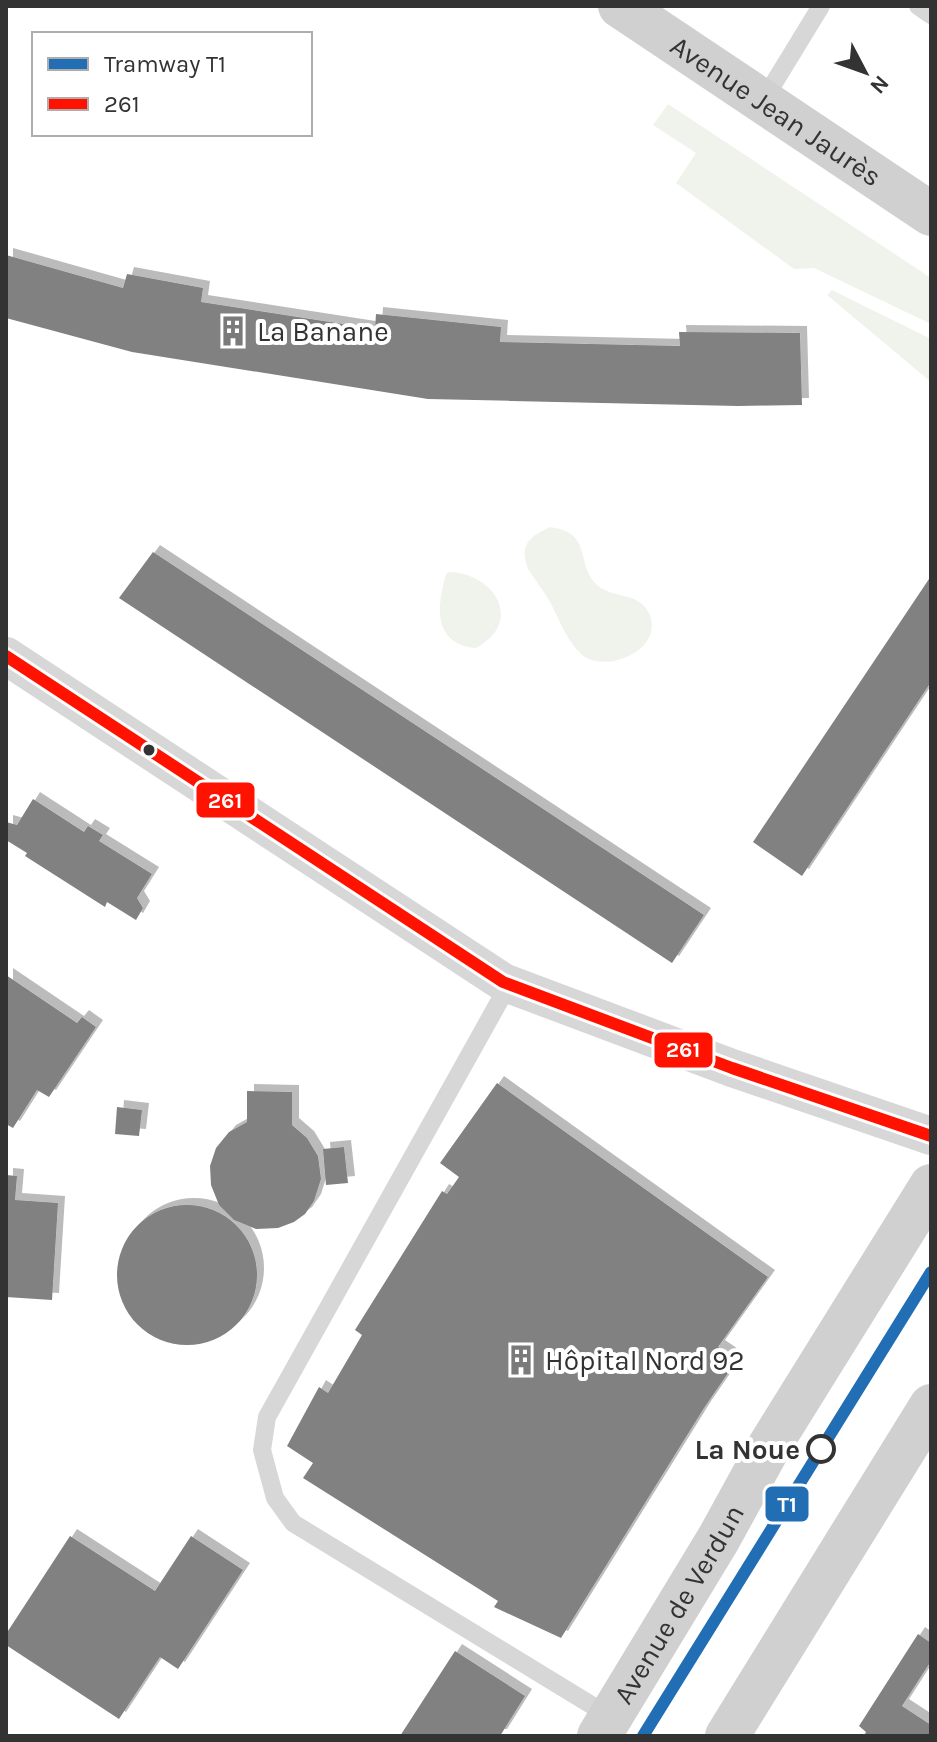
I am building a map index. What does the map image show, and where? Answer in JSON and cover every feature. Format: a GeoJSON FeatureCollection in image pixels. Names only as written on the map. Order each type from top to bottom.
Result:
{"type":"FeatureCollection","features":[{"type":"Feature","properties":{"kind":"main road","name":"Avenue Jean Jaurès"},"geometry":{"type":"LineString","coordinates":[[620,6],[931,214]]}},
{"type":"Feature","properties":{"kind":"main road","name":"Avenue de Verdun"},"geometry":{"type":"LineString","coordinates":[[605,1726],[719,1538],[770,1445],[931,1186]]}},
{"type":"Feature","properties":{"kind":"main road"},"geometry":{"type":"LineString","coordinates":[[727,1736],[931,1406]]}},
{"type":"Feature","properties":{"kind":"street"},"geometry":{"type":"LineString","coordinates":[[6,656],[509,984],[732,1068],[931,1136]]}},
{"type":"Feature","properties":{"kind":"lane"},"geometry":{"type":"LineString","coordinates":[[763,101],[821,6]]}},
{"type":"Feature","properties":{"kind":"lane"},"geometry":{"type":"LineString","coordinates":[[918,6],[931,15]]}},
{"type":"Feature","properties":{"kind":"lane"},"geometry":{"type":"LineString","coordinates":[[509,984],[267,1417],[262,1450],[275,1498],[293,1523],[605,1726]]}},
{"type":"Feature","properties":{"kind":"shaded area"},"geometry":{"type":"Polygon","coordinates":[[[668,104],[931,278],[931,324],[814,268],[794,269],[676,183],[696,153],[653,125],[668,104]]]}},
{"type":"Feature","properties":{"kind":"shaded area"},"geometry":{"type":"Polygon","coordinates":[[[832,290],[931,339],[931,382],[827,295],[832,290]]]}},
{"type":"Feature","properties":{"kind":"shaded area"},"geometry":{"type":"Polygon","coordinates":[[[550,527],[563,530],[578,542],[596,584],[609,592],[638,601],[649,613],[652,625],[650,636],[633,654],[609,662],[596,661],[579,652],[569,638],[526,561],[525,548],[531,538],[550,527]]]}},
{"type":"Feature","properties":{"kind":"shaded area"},"geometry":{"type":"Polygon","coordinates":[[[449,572],[479,580],[498,600],[501,612],[499,625],[491,637],[476,648],[451,639],[441,622],[441,598],[449,572]]]}},
{"type":"Feature","properties":{"kind":"building","name":"La Banane"},"geometry":{"type":"Polygon","coordinates":[[[6,255],[123,288],[127,274],[203,288],[201,302],[375,329],[376,314],[501,327],[500,342],[680,346],[679,332],[800,333],[802,405],[428,399],[132,352],[6,318],[6,255]]]}},
{"type":"Feature","properties":{"kind":"building"},"geometry":{"type":"Polygon","coordinates":[[[153,552],[704,915],[672,963],[119,598],[153,552]]]}},
{"type":"Feature","properties":{"kind":"building"},"geometry":{"type":"Polygon","coordinates":[[[931,576],[931,682],[802,876],[753,842],[931,576]]]}},
{"type":"Feature","properties":{"kind":"building"},"geometry":{"type":"Polygon","coordinates":[[[33,799],[84,832],[88,826],[103,835],[99,841],[152,874],[137,898],[143,908],[136,920],[107,902],[105,907],[25,856],[27,853],[6,840],[6,822],[17,825],[33,799]]]}},
{"type":"Feature","properties":{"kind":"building"},"geometry":{"type":"Polygon","coordinates":[[[6,975],[77,1023],[82,1017],[96,1027],[49,1097],[37,1090],[13,1128],[6,1124],[6,975]]]}},
{"type":"Feature","properties":{"kind":"building","name":"Hôpital Nord 92"},"geometry":{"type":"Polygon","coordinates":[[[497,1083],[768,1277],[718,1347],[737,1360],[561,1638],[494,1607],[498,1601],[303,1478],[313,1463],[287,1446],[319,1387],[328,1393],[362,1335],[355,1330],[442,1191],[447,1194],[459,1177],[440,1163],[497,1083]]]}},
{"type":"Feature","properties":{"kind":"building"},"geometry":{"type":"Polygon","coordinates":[[[247,1091],[292,1092],[292,1125],[307,1138],[318,1156],[321,1179],[314,1201],[305,1214],[278,1228],[256,1229],[234,1220],[219,1205],[211,1185],[210,1166],[216,1148],[229,1132],[247,1122],[247,1091]]]}},
{"type":"Feature","properties":{"kind":"building"},"geometry":{"type":"Polygon","coordinates":[[[117,1107],[142,1110],[139,1136],[115,1134],[117,1107]]]}},
{"type":"Feature","properties":{"kind":"building"},"geometry":{"type":"Polygon","coordinates":[[[344,1147],[348,1183],[326,1185],[323,1149],[344,1147]]]}},
{"type":"Feature","properties":{"kind":"building"},"geometry":{"type":"Polygon","coordinates":[[[6,1175],[17,1176],[15,1200],[58,1203],[52,1300],[6,1297],[6,1175]]]}},
{"type":"Feature","properties":{"kind":"building"},"geometry":{"type":"Polygon","coordinates":[[[187,1205],[214,1210],[236,1226],[252,1248],[257,1275],[252,1302],[236,1324],[214,1340],[187,1345],[160,1340],[138,1324],[122,1302],[117,1275],[122,1248],[138,1226],[160,1210],[187,1205]]]}},
{"type":"Feature","properties":{"kind":"building"},"geometry":{"type":"Polygon","coordinates":[[[70,1536],[155,1591],[191,1536],[243,1570],[178,1669],[160,1657],[119,1719],[6,1645],[6,1634],[70,1536]]]}},
{"type":"Feature","properties":{"kind":"building"},"geometry":{"type":"Polygon","coordinates":[[[918,1634],[931,1643],[931,1661],[902,1706],[931,1725],[931,1736],[864,1736],[866,1732],[859,1726],[918,1634]]]}},
{"type":"Feature","properties":{"kind":"building"},"geometry":{"type":"Polygon","coordinates":[[[455,1651],[525,1696],[500,1736],[400,1736],[455,1651]]]}},
{"type":"Feature","properties":{"kind":"tram line","name":"T1"},"geometry":{"type":"LineString","coordinates":[[643,1736],[931,1272]]}},
{"type":"Feature","properties":{"kind":"transit line","name":"261"},"geometry":{"type":"LineString","coordinates":[[6,656],[503,982],[732,1068],[931,1136]]}},
{"type":"Feature","properties":{"kind":"place","name":"La Banane"},"geometry":{"type":"Point","coordinates":[233,331]}},
{"type":"Feature","properties":{"kind":"place","name":"Hôpital Nord 92"},"geometry":{"type":"Point","coordinates":[521,1360]}},
{"type":"Feature","properties":{"kind":"place","name":"La Noue"},"geometry":{"type":"Point","coordinates":[821,1449]}}]}
